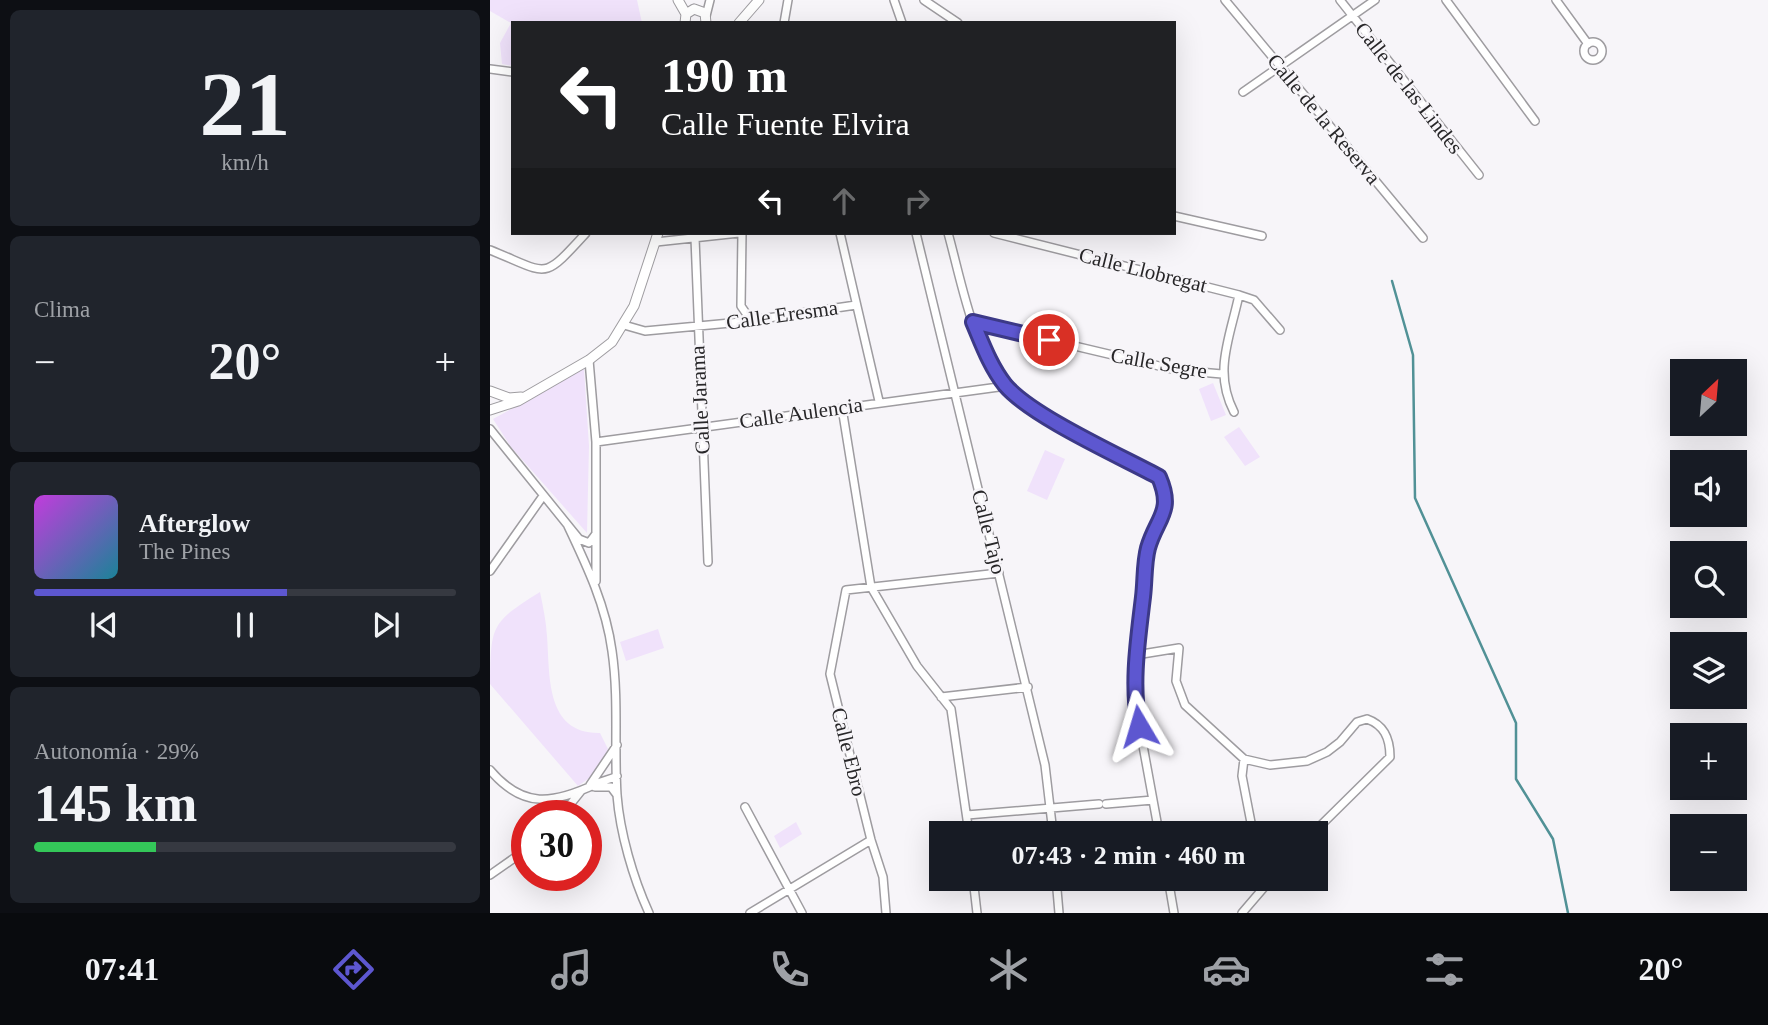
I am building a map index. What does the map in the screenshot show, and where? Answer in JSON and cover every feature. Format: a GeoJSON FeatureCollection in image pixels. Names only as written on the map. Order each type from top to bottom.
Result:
{"type":"FeatureCollection","features":[{"type":"Feature","properties":{"kind":"street"},"geometry":{"type":"LineString","coordinates":[[678,0],[688,12],[700,9],[706,19]]}},
{"type":"Feature","properties":{"kind":"street"},"geometry":{"type":"LineString","coordinates":[[706,19],[710,0]]}},
{"type":"Feature","properties":{"kind":"street"},"geometry":{"type":"LineString","coordinates":[[741,21],[759,0]]}},
{"type":"Feature","properties":{"kind":"street"},"geometry":{"type":"LineString","coordinates":[[783,21],[788,0]]}},
{"type":"Feature","properties":{"kind":"street"},"geometry":{"type":"LineString","coordinates":[[894,0],[901,21]]}},
{"type":"Feature","properties":{"kind":"street"},"geometry":{"type":"LineString","coordinates":[[925,0],[955,21]]}},
{"type":"Feature","properties":{"kind":"street","name":"Calle de la Reserva"},"geometry":{"type":"LineString","coordinates":[[1225,0],[1423,238]]}},
{"type":"Feature","properties":{"kind":"street","name":"Calle de las Lindes"},"geometry":{"type":"LineString","coordinates":[[1340,0],[1479,175]]}},
{"type":"Feature","properties":{"kind":"street"},"geometry":{"type":"LineString","coordinates":[[1243,92],[1375,0]]}},
{"type":"Feature","properties":{"kind":"street"},"geometry":{"type":"LineString","coordinates":[[1446,0],[1535,121]]}},
{"type":"Feature","properties":{"kind":"street"},"geometry":{"type":"LineString","coordinates":[[1556,0],[1588,44]]}},
{"type":"Feature","properties":{"kind":"street"},"geometry":{"type":"LineString","coordinates":[[490,69],[511,72]]}},
{"type":"Feature","properties":{"kind":"street"},"geometry":{"type":"LineString","coordinates":[[1176,216],[1262,236]]}},
{"type":"Feature","properties":{"kind":"street"},"geometry":{"type":"LineString","coordinates":[[490,250],[543,271],[554,268],[584,235]]}},
{"type":"Feature","properties":{"kind":"street"},"geometry":{"type":"LineString","coordinates":[[490,410],[503,408],[523,397],[589,360],[612,342],[624,325],[646,278],[657,237],[695,238],[723,235]]}},
{"type":"Feature","properties":{"kind":"street"},"geometry":{"type":"LineString","coordinates":[[741,235],[741,306],[750,319]]}},
{"type":"Feature","properties":{"kind":"street"},"geometry":{"type":"LineString","coordinates":[[840,235],[879,401]]}},
{"type":"Feature","properties":{"kind":"street","name":"Calle Tajo"},"geometry":{"type":"LineString","coordinates":[[916,235],[1028,687],[1045,765],[1052,821]]}},
{"type":"Feature","properties":{"kind":"street"},"geometry":{"type":"LineString","coordinates":[[949,235],[973,322],[987,357],[1006,386],[1036,409],[1159,477],[1166,492],[1165,516],[1149,547],[1136,655],[1135,702],[1157,821]]}},
{"type":"Feature","properties":{"kind":"street","name":"Calle Llobregat"},"geometry":{"type":"LineString","coordinates":[[1002,235],[1254,300],[1280,330]]}},
{"type":"Feature","properties":{"kind":"street","name":"Calle Jarama"},"geometry":{"type":"LineString","coordinates":[[695,238],[708,562]]}},
{"type":"Feature","properties":{"kind":"street"},"geometry":{"type":"LineString","coordinates":[[1234,412],[1224,392],[1222,374],[1239,295]]}},
{"type":"Feature","properties":{"kind":"street","name":"Calle Eresma"},"geometry":{"type":"LineString","coordinates":[[624,325],[645,331],[856,305]]}},
{"type":"Feature","properties":{"kind":"street","name":"Calle Segre"},"geometry":{"type":"LineString","coordinates":[[973,322],[1176,370],[1222,374]]}},
{"type":"Feature","properties":{"kind":"street"},"geometry":{"type":"LineString","coordinates":[[589,360],[596,442],[596,585]]}},
{"type":"Feature","properties":{"kind":"street","name":"Calle Aulencia"},"geometry":{"type":"LineString","coordinates":[[596,442],[879,401],[1006,386]]}},
{"type":"Feature","properties":{"kind":"street"},"geometry":{"type":"LineString","coordinates":[[491,392],[509,398],[523,397]]}},
{"type":"Feature","properties":{"kind":"street"},"geometry":{"type":"LineString","coordinates":[[490,410],[495,402],[491,392]]}},
{"type":"Feature","properties":{"kind":"street"},"geometry":{"type":"LineString","coordinates":[[842,408],[871,587],[918,666],[951,709],[967,821]]}},
{"type":"Feature","properties":{"kind":"street"},"geometry":{"type":"LineString","coordinates":[[490,429],[583,542],[591,542],[595,535]]}},
{"type":"Feature","properties":{"kind":"street"},"geometry":{"type":"LineString","coordinates":[[490,571],[543,496]]}},
{"type":"Feature","properties":{"kind":"street"},"geometry":{"type":"LineString","coordinates":[[568,526],[596,585],[612,648],[617,795],[624,834],[649,913]]}},
{"type":"Feature","properties":{"kind":"street"},"geometry":{"type":"LineString","coordinates":[[871,587],[999,573]]}},
{"type":"Feature","properties":{"kind":"street","name":"Calle Ebro"},"geometry":{"type":"LineString","coordinates":[[871,587],[846,590],[830,674],[871,840],[883,877],[886,913]]}},
{"type":"Feature","properties":{"kind":"street"},"geometry":{"type":"LineString","coordinates":[[1136,655],[1179,649],[1176,681],[1185,705],[1244,759],[1289,765],[1327,752],[1340,742],[1357,722],[1367,719],[1383,729],[1390,746],[1390,757],[1325,821]]}},
{"type":"Feature","properties":{"kind":"street"},"geometry":{"type":"LineString","coordinates":[[941,697],[1028,687]]}},
{"type":"Feature","properties":{"kind":"street"},"geometry":{"type":"LineString","coordinates":[[575,800],[600,773],[617,744]]}},
{"type":"Feature","properties":{"kind":"street"},"geometry":{"type":"LineString","coordinates":[[1244,759],[1242,776],[1251,821]]}},
{"type":"Feature","properties":{"kind":"street"},"geometry":{"type":"LineString","coordinates":[[490,771],[514,793],[529,799],[550,800],[617,776]]}},
{"type":"Feature","properties":{"kind":"street"},"geometry":{"type":"LineString","coordinates":[[600,773],[617,776]]}},
{"type":"Feature","properties":{"kind":"street"},"geometry":{"type":"LineString","coordinates":[[585,789],[611,787],[617,795]]}},
{"type":"Feature","properties":{"kind":"street"},"geometry":{"type":"LineString","coordinates":[[967,815],[1153,800]]}},
{"type":"Feature","properties":{"kind":"street"},"geometry":{"type":"LineString","coordinates":[[745,807],[802,913]]}},
{"type":"Feature","properties":{"kind":"street"},"geometry":{"type":"LineString","coordinates":[[750,913],[871,840]]}},
{"type":"Feature","properties":{"kind":"street"},"geometry":{"type":"LineString","coordinates":[[490,875],[511,860]]}},
{"type":"Feature","properties":{"kind":"street"},"geometry":{"type":"LineString","coordinates":[[975,891],[977,913]]}},
{"type":"Feature","properties":{"kind":"street"},"geometry":{"type":"LineString","coordinates":[[1057,891],[1059,913]]}},
{"type":"Feature","properties":{"kind":"street"},"geometry":{"type":"LineString","coordinates":[[1170,891],[1174,913]]}},
{"type":"Feature","properties":{"kind":"street"},"geometry":{"type":"LineString","coordinates":[[1242,913],[1259,891]]}},
{"type":"Feature","properties":{"kind":"shaded area"},"geometry":{"type":"Polygon","coordinates":[[[490,0],[637,0],[642,21],[511,23],[490,11],[490,0]]]}},
{"type":"Feature","properties":{"kind":"shaded area"},"geometry":{"type":"Polygon","coordinates":[[[511,23],[511,66],[502,64],[500,43],[511,23]]]}},
{"type":"Feature","properties":{"kind":"shaded area"},"geometry":{"type":"Polygon","coordinates":[[[584,369],[589,446],[587,533],[511,447],[493,419],[584,369]]]}},
{"type":"Feature","properties":{"kind":"shaded area"},"geometry":{"type":"Polygon","coordinates":[[[1213,383],[1226,415],[1211,421],[1199,389],[1213,383]]]}},
{"type":"Feature","properties":{"kind":"shaded area"},"geometry":{"type":"Polygon","coordinates":[[[1239,427],[1260,457],[1245,466],[1224,437],[1239,427]]]}},
{"type":"Feature","properties":{"kind":"shaded area"},"geometry":{"type":"Polygon","coordinates":[[[1045,450],[1065,459],[1047,500],[1027,491],[1045,450]]]}},
{"type":"Feature","properties":{"kind":"shaded area"},"geometry":{"type":"Polygon","coordinates":[[[540,592],[551,684],[560,713],[569,724],[582,731],[600,733],[608,749],[595,774],[578,786],[490,684],[491,650],[497,628],[511,611],[540,592]]]}},
{"type":"Feature","properties":{"kind":"shaded area"},"geometry":{"type":"Polygon","coordinates":[[[658,629],[664,648],[626,661],[620,642],[658,629]]]}},
{"type":"Feature","properties":{"kind":"shaded area"},"geometry":{"type":"Polygon","coordinates":[[[796,822],[802,834],[780,848],[774,836],[796,822]]]}},
{"type":"Feature","properties":{"kind":"waterway"},"geometry":{"type":"LineString","coordinates":[[1392,281],[1413,355],[1415,498],[1516,723],[1516,779],[1553,839],[1568,913]]}},
{"type":"Feature","properties":{"kind":"route"},"geometry":{"type":"LineString","coordinates":[[1049,340],[973,322],[987,357],[1006,386],[1036,409],[1159,477],[1166,492],[1165,516],[1149,547],[1136,655],[1135,702],[1139,726]]}}]}
